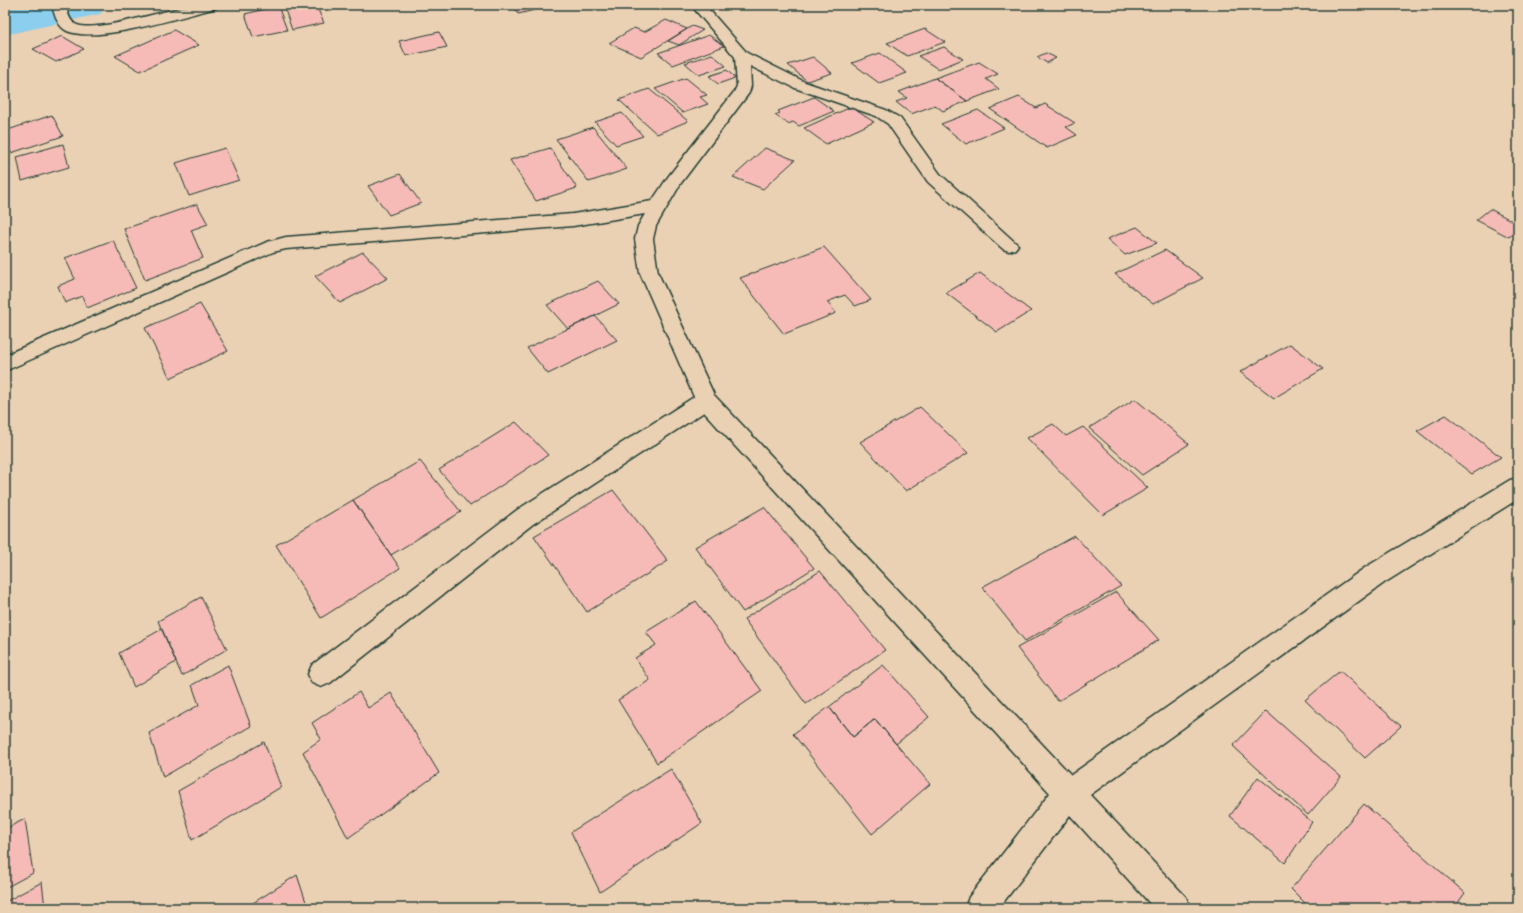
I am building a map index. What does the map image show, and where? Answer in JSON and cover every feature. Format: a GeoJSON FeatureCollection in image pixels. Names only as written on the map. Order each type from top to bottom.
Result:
{"type":"FeatureCollection","features":[{"type":"Feature","properties":{"kind":"street"},"geometry":{"type":"LineString","coordinates":[[59,6],[64,21],[73,29],[88,30],[109,28],[211,5]]}},
{"type":"Feature","properties":{"kind":"street"},"geometry":{"type":"LineString","coordinates":[[698,5],[742,56],[800,85],[881,113],[894,121],[934,178],[1009,245]]}},
{"type":"Feature","properties":{"kind":"street"},"geometry":{"type":"LineString","coordinates":[[742,56],[744,86],[741,93],[674,181],[647,226],[644,239],[649,273],[706,400],[1068,794],[1175,908]]}},
{"type":"Feature","properties":{"kind":"street"},"geometry":{"type":"LineString","coordinates":[[5,363],[267,248],[286,243],[573,220],[658,206]]}},
{"type":"Feature","properties":{"kind":"street"},"geometry":{"type":"LineString","coordinates":[[321,674],[525,517],[706,400]]}},
{"type":"Feature","properties":{"kind":"street"},"geometry":{"type":"LineString","coordinates":[[980,908],[1068,794],[1375,575],[1515,494]]}},
{"type":"Feature","properties":{"kind":"building"},"geometry":{"type":"Polygon","coordinates":[[[294,5],[316,5],[324,23],[292,30],[284,7],[294,5]]]}},
{"type":"Feature","properties":{"kind":"building"},"geometry":{"type":"Polygon","coordinates":[[[513,5],[536,5],[539,9],[518,14],[513,5]]]}},
{"type":"Feature","properties":{"kind":"building"},"geometry":{"type":"Polygon","coordinates":[[[278,6],[287,30],[253,37],[245,14],[278,6]]]}},
{"type":"Feature","properties":{"kind":"building"},"geometry":{"type":"Polygon","coordinates":[[[666,20],[687,29],[641,57],[609,43],[634,28],[644,32],[666,20]]]}},
{"type":"Feature","properties":{"kind":"building"},"geometry":{"type":"Polygon","coordinates":[[[692,26],[703,30],[679,45],[668,41],[692,26]]]}},
{"type":"Feature","properties":{"kind":"building"},"geometry":{"type":"Polygon","coordinates":[[[925,29],[945,42],[907,56],[887,43],[925,29]]]}},
{"type":"Feature","properties":{"kind":"building"},"geometry":{"type":"Polygon","coordinates":[[[174,30],[199,45],[140,71],[115,56],[174,30]]]}},
{"type":"Feature","properties":{"kind":"building"},"geometry":{"type":"Polygon","coordinates":[[[439,32],[447,47],[406,56],[399,41],[439,32]]]}},
{"type":"Feature","properties":{"kind":"building"},"geometry":{"type":"Polygon","coordinates":[[[709,35],[724,46],[673,65],[658,53],[709,35]]]}},
{"type":"Feature","properties":{"kind":"building"},"geometry":{"type":"Polygon","coordinates":[[[62,36],[84,49],[56,62],[33,49],[62,36]]]}},
{"type":"Feature","properties":{"kind":"building"},"geometry":{"type":"Polygon","coordinates":[[[944,47],[963,59],[938,69],[918,56],[944,47]]]}},
{"type":"Feature","properties":{"kind":"building"},"geometry":{"type":"Polygon","coordinates":[[[880,53],[907,73],[879,83],[852,63],[880,53]]]}},
{"type":"Feature","properties":{"kind":"building"},"geometry":{"type":"Polygon","coordinates":[[[1046,53],[1056,58],[1047,63],[1037,57],[1046,53]]]}},
{"type":"Feature","properties":{"kind":"building"},"geometry":{"type":"Polygon","coordinates":[[[712,54],[726,66],[699,75],[685,63],[712,54]]]}},
{"type":"Feature","properties":{"kind":"building"},"geometry":{"type":"Polygon","coordinates":[[[813,57],[832,73],[807,81],[788,65],[813,57]]]}},
{"type":"Feature","properties":{"kind":"building"},"geometry":{"type":"Polygon","coordinates":[[[979,62],[998,74],[986,79],[999,89],[967,101],[935,78],[979,62]]]}},
{"type":"Feature","properties":{"kind":"building"},"geometry":{"type":"Polygon","coordinates":[[[727,70],[735,78],[718,84],[709,76],[727,70]]]}},
{"type":"Feature","properties":{"kind":"building"},"geometry":{"type":"Polygon","coordinates":[[[686,78],[707,95],[700,97],[708,104],[683,113],[655,89],[686,78]]]}},
{"type":"Feature","properties":{"kind":"building"},"geometry":{"type":"Polygon","coordinates":[[[935,78],[967,101],[943,111],[935,105],[911,114],[896,102],[907,98],[899,92],[935,78]]]}},
{"type":"Feature","properties":{"kind":"building"},"geometry":{"type":"Polygon","coordinates":[[[649,89],[688,121],[657,134],[619,100],[649,89]]]}},
{"type":"Feature","properties":{"kind":"building"},"geometry":{"type":"Polygon","coordinates":[[[814,97],[834,111],[799,126],[793,122],[788,124],[775,115],[780,113],[778,111],[814,97]]]}},
{"type":"Feature","properties":{"kind":"building"},"geometry":{"type":"Polygon","coordinates":[[[1019,97],[1036,108],[1045,104],[1075,123],[1066,127],[1077,135],[1047,148],[990,109],[1019,97]]]}},
{"type":"Feature","properties":{"kind":"building"},"geometry":{"type":"Polygon","coordinates":[[[851,107],[874,122],[826,144],[804,128],[851,107]]]}},
{"type":"Feature","properties":{"kind":"building"},"geometry":{"type":"Polygon","coordinates":[[[978,110],[1004,128],[966,144],[941,124],[978,110]]]}},
{"type":"Feature","properties":{"kind":"building"},"geometry":{"type":"Polygon","coordinates":[[[622,113],[643,136],[616,145],[595,122],[622,113]]]}},
{"type":"Feature","properties":{"kind":"building"},"geometry":{"type":"Polygon","coordinates":[[[52,115],[63,136],[11,153],[5,140],[5,131],[52,115]]]}},
{"type":"Feature","properties":{"kind":"building"},"geometry":{"type":"Polygon","coordinates":[[[593,127],[627,169],[589,182],[556,139],[593,127]]]}},
{"type":"Feature","properties":{"kind":"building"},"geometry":{"type":"Polygon","coordinates":[[[63,144],[69,167],[22,181],[17,157],[63,144]]]}},
{"type":"Feature","properties":{"kind":"building"},"geometry":{"type":"Polygon","coordinates":[[[225,148],[239,180],[189,196],[176,163],[225,148]]]}},
{"type":"Feature","properties":{"kind":"building"},"geometry":{"type":"Polygon","coordinates":[[[550,148],[577,188],[536,201],[510,160],[550,148]]]}},
{"type":"Feature","properties":{"kind":"building"},"geometry":{"type":"Polygon","coordinates":[[[765,148],[795,160],[763,189],[733,177],[765,148]]]}},
{"type":"Feature","properties":{"kind":"building"},"geometry":{"type":"Polygon","coordinates":[[[400,174],[421,203],[389,215],[368,186],[400,174]]]}},
{"type":"Feature","properties":{"kind":"building"},"geometry":{"type":"Polygon","coordinates":[[[197,204],[208,224],[191,230],[203,258],[145,280],[124,229],[197,204]]]}},
{"type":"Feature","properties":{"kind":"building"},"geometry":{"type":"Polygon","coordinates":[[[1490,209],[1518,224],[1518,230],[1509,237],[1476,220],[1490,209]]]}},
{"type":"Feature","properties":{"kind":"building"},"geometry":{"type":"Polygon","coordinates":[[[1137,227],[1157,243],[1125,255],[1107,239],[1137,227]]]}},
{"type":"Feature","properties":{"kind":"building"},"geometry":{"type":"Polygon","coordinates":[[[113,240],[136,288],[87,308],[82,296],[65,303],[58,286],[75,279],[65,258],[113,240]]]}},
{"type":"Feature","properties":{"kind":"building"},"geometry":{"type":"Polygon","coordinates":[[[824,247],[871,300],[855,306],[845,295],[827,302],[836,313],[784,334],[740,278],[824,247]]]}},
{"type":"Feature","properties":{"kind":"building"},"geometry":{"type":"Polygon","coordinates":[[[1165,250],[1203,278],[1153,304],[1115,274],[1165,250]]]}},
{"type":"Feature","properties":{"kind":"building"},"geometry":{"type":"Polygon","coordinates":[[[363,252],[388,278],[340,303],[315,276],[363,252]]]}},
{"type":"Feature","properties":{"kind":"building"},"geometry":{"type":"Polygon","coordinates":[[[980,273],[1031,311],[997,332],[946,293],[980,273]]]}},
{"type":"Feature","properties":{"kind":"building"},"geometry":{"type":"Polygon","coordinates":[[[598,281],[619,304],[568,329],[547,305],[598,281]]]}},
{"type":"Feature","properties":{"kind":"building"},"geometry":{"type":"Polygon","coordinates":[[[200,304],[228,351],[170,378],[145,328],[200,304]]]}},
{"type":"Feature","properties":{"kind":"building"},"geometry":{"type":"Polygon","coordinates":[[[595,316],[617,340],[548,374],[527,348],[595,316]]]}},
{"type":"Feature","properties":{"kind":"building"},"geometry":{"type":"Polygon","coordinates":[[[1290,344],[1323,369],[1274,398],[1240,372],[1290,344]]]}},
{"type":"Feature","properties":{"kind":"building"},"geometry":{"type":"Polygon","coordinates":[[[1135,399],[1189,444],[1142,475],[1089,428],[1135,399]]]}},
{"type":"Feature","properties":{"kind":"building"},"geometry":{"type":"Polygon","coordinates":[[[920,407],[968,453],[906,491],[860,442],[920,407]]]}},
{"type":"Feature","properties":{"kind":"building"},"geometry":{"type":"Polygon","coordinates":[[[1446,415],[1501,457],[1472,474],[1417,431],[1446,415]]]}},
{"type":"Feature","properties":{"kind":"building"},"geometry":{"type":"Polygon","coordinates":[[[516,422],[548,455],[470,506],[439,470],[516,422]]]}},
{"type":"Feature","properties":{"kind":"building"},"geometry":{"type":"Polygon","coordinates":[[[1053,424],[1066,436],[1083,427],[1148,488],[1103,515],[1027,438],[1053,424]]]}},
{"type":"Feature","properties":{"kind":"building"},"geometry":{"type":"Polygon","coordinates":[[[420,461],[461,512],[391,555],[353,500],[420,461]]]}},
{"type":"Feature","properties":{"kind":"building"},"geometry":{"type":"Polygon","coordinates":[[[613,490],[668,561],[587,612],[534,536],[613,490]]]}},
{"type":"Feature","properties":{"kind":"building"},"geometry":{"type":"Polygon","coordinates":[[[353,500],[400,568],[321,618],[276,545],[353,500]]]}},
{"type":"Feature","properties":{"kind":"building"},"geometry":{"type":"Polygon","coordinates":[[[764,507],[814,568],[743,612],[695,547],[764,507]]]}},
{"type":"Feature","properties":{"kind":"building"},"geometry":{"type":"Polygon","coordinates":[[[1075,536],[1121,586],[1025,641],[982,587],[1075,536]]]}},
{"type":"Feature","properties":{"kind":"building"},"geometry":{"type":"Polygon","coordinates":[[[820,571],[885,650],[806,704],[744,619],[820,571]]]}},
{"type":"Feature","properties":{"kind":"building"},"geometry":{"type":"Polygon","coordinates":[[[1116,592],[1159,640],[1058,701],[1017,648],[1116,592]]]}},
{"type":"Feature","properties":{"kind":"building"},"geometry":{"type":"Polygon","coordinates":[[[201,597],[227,649],[182,676],[158,621],[201,597]]]}},
{"type":"Feature","properties":{"kind":"building"},"geometry":{"type":"Polygon","coordinates":[[[696,601],[762,691],[657,763],[618,700],[650,680],[635,658],[656,645],[646,632],[696,601]]]}},
{"type":"Feature","properties":{"kind":"building"},"geometry":{"type":"Polygon","coordinates":[[[162,629],[176,662],[134,687],[119,653],[162,629]]]}},
{"type":"Feature","properties":{"kind":"building"},"geometry":{"type":"Polygon","coordinates":[[[228,665],[251,726],[163,777],[149,733],[199,705],[192,685],[228,665]]]}},
{"type":"Feature","properties":{"kind":"building"},"geometry":{"type":"Polygon","coordinates":[[[883,665],[929,717],[896,744],[875,719],[853,737],[829,707],[883,665]]]}},
{"type":"Feature","properties":{"kind":"building"},"geometry":{"type":"Polygon","coordinates":[[[1340,671],[1401,726],[1365,758],[1305,700],[1340,671]]]}},
{"type":"Feature","properties":{"kind":"building"},"geometry":{"type":"Polygon","coordinates":[[[359,692],[368,708],[391,693],[439,773],[348,838],[303,752],[321,739],[312,723],[359,692]]]}},
{"type":"Feature","properties":{"kind":"building"},"geometry":{"type":"Polygon","coordinates":[[[829,707],[853,737],[875,719],[930,784],[872,834],[793,734],[829,707]]]}},
{"type":"Feature","properties":{"kind":"building"},"geometry":{"type":"Polygon","coordinates":[[[1266,711],[1341,777],[1308,815],[1233,746],[1266,711]]]}},
{"type":"Feature","properties":{"kind":"building"},"geometry":{"type":"Polygon","coordinates":[[[264,742],[281,787],[192,840],[178,791],[264,742]]]}},
{"type":"Feature","properties":{"kind":"building"},"geometry":{"type":"Polygon","coordinates":[[[671,769],[702,823],[600,892],[571,832],[671,769]]]}},
{"type":"Feature","properties":{"kind":"building"},"geometry":{"type":"Polygon","coordinates":[[[1258,777],[1312,822],[1285,863],[1230,816],[1258,777]]]}},
{"type":"Feature","properties":{"kind":"building"},"geometry":{"type":"Polygon","coordinates":[[[1364,804],[1465,893],[1454,908],[1310,908],[1291,889],[1364,804]]]}},
{"type":"Feature","properties":{"kind":"building"},"geometry":{"type":"Polygon","coordinates":[[[25,819],[33,873],[5,888],[5,829],[25,819]]]}},
{"type":"Feature","properties":{"kind":"building"},"geometry":{"type":"Polygon","coordinates":[[[297,875],[308,908],[245,908],[297,875]]]}},
{"type":"Feature","properties":{"kind":"building"},"geometry":{"type":"Polygon","coordinates":[[[42,882],[45,908],[5,908],[5,902],[42,882]]]}},
{"type":"Feature","properties":{"kind":"waterway"},"geometry":{"type":"LineString","coordinates":[[5,22],[85,5]]}}]}
